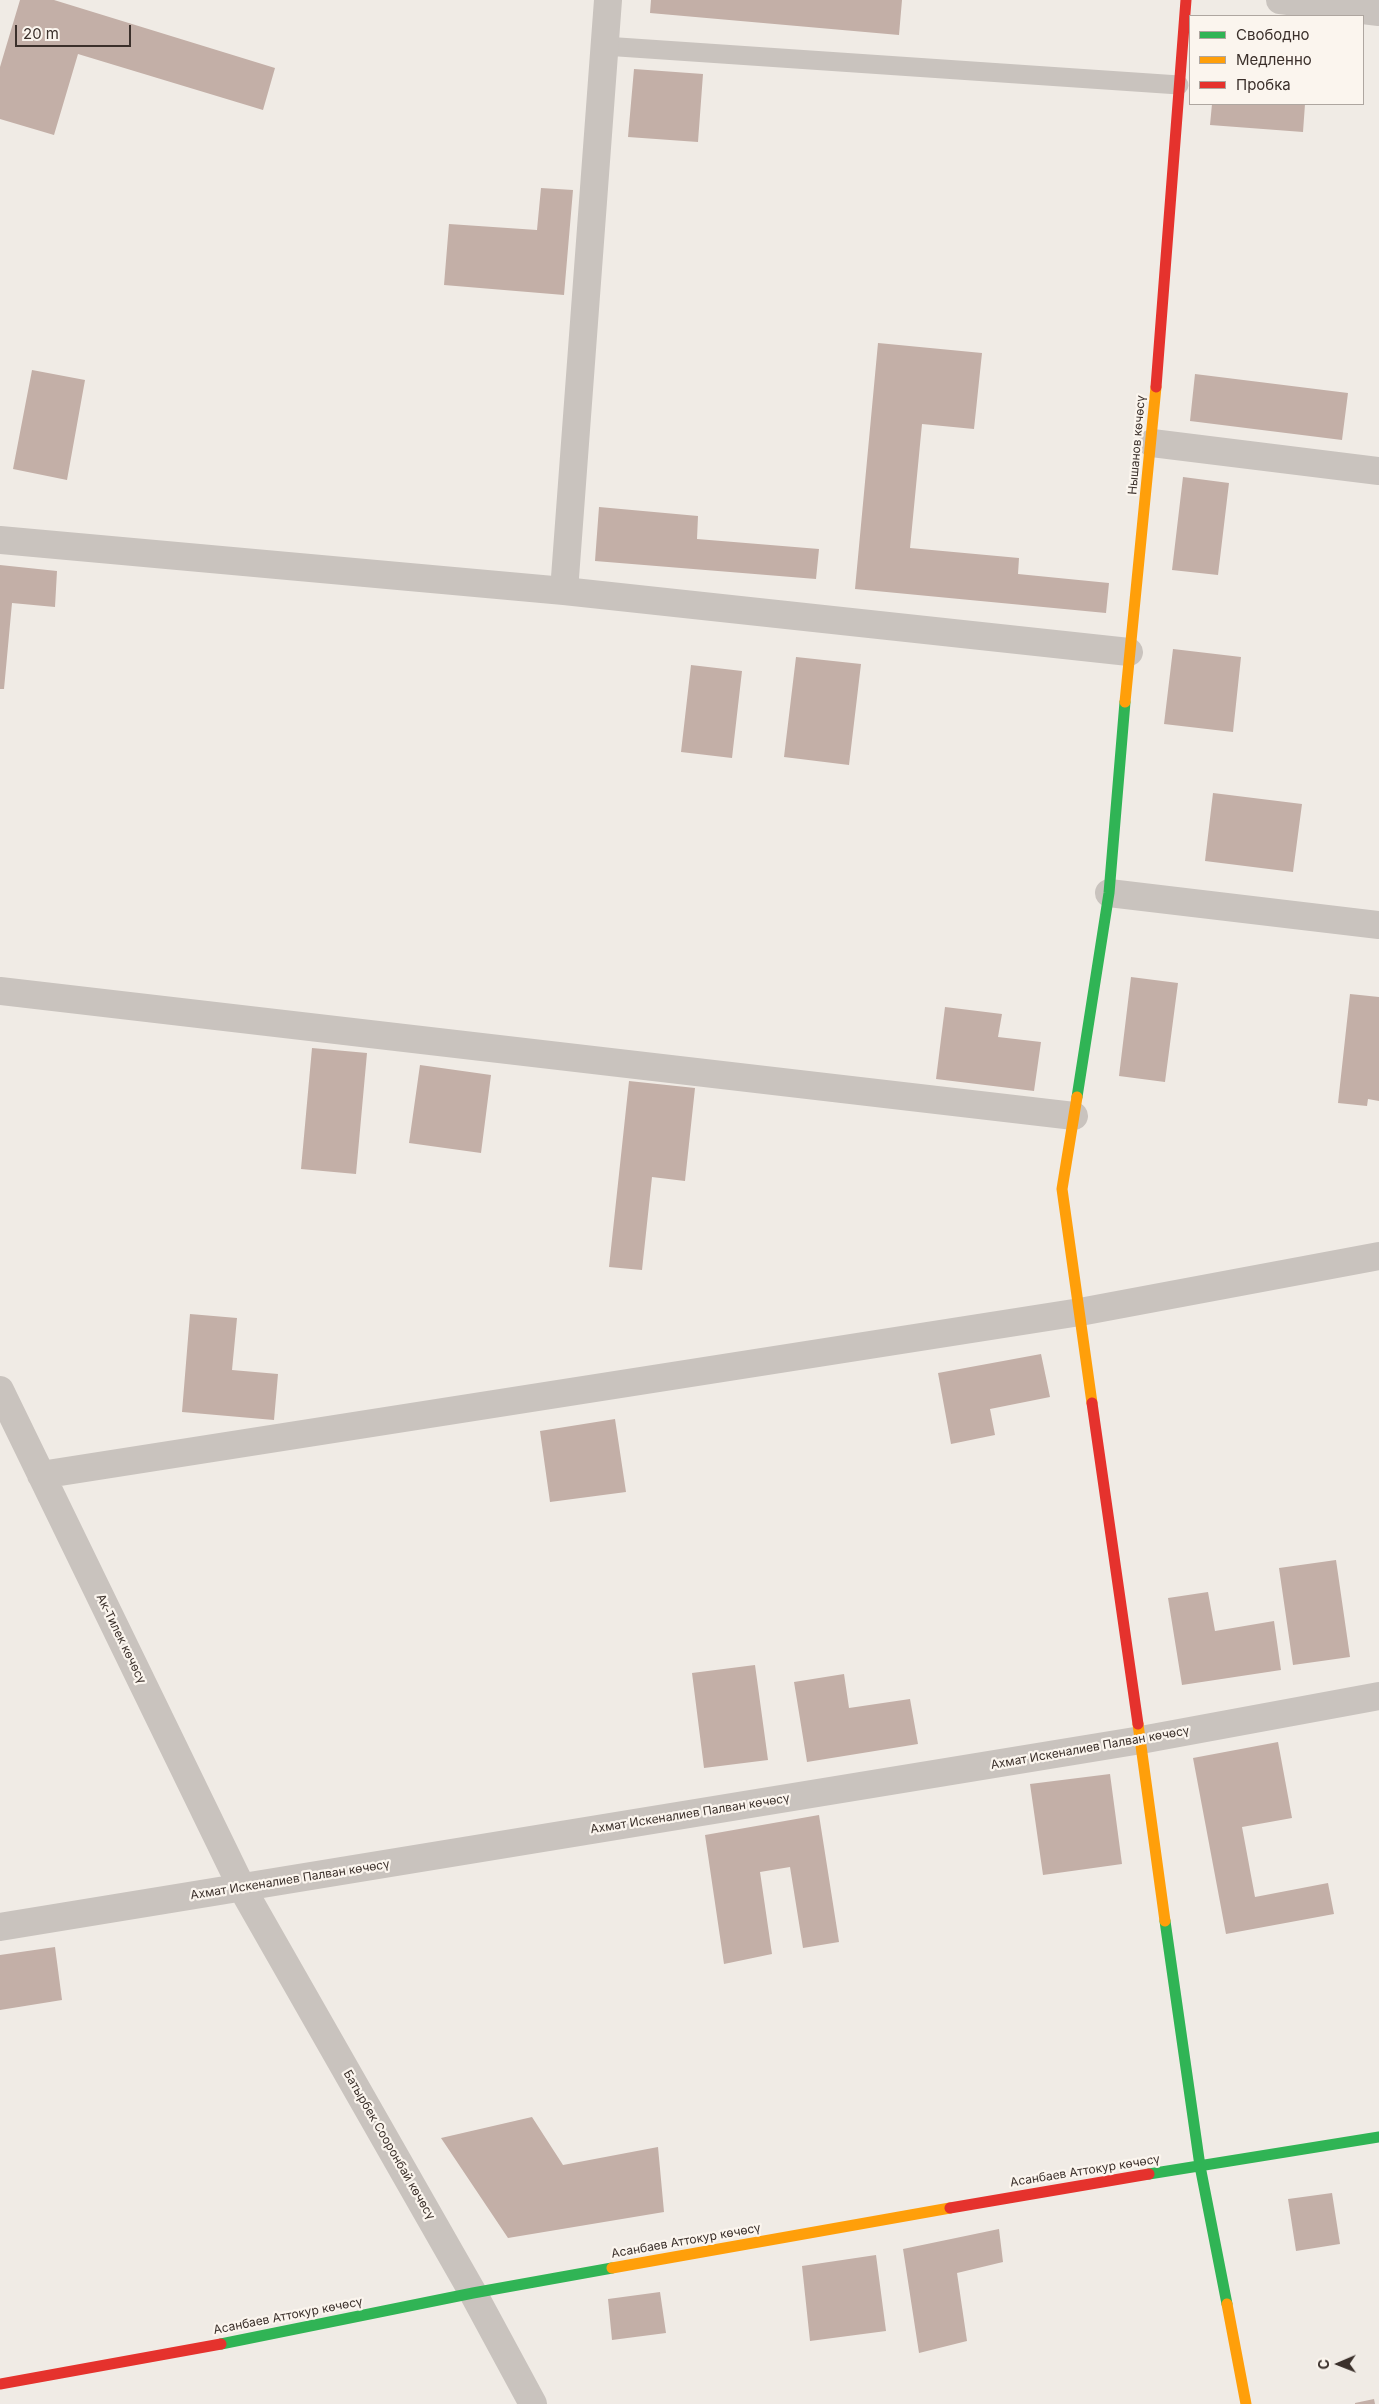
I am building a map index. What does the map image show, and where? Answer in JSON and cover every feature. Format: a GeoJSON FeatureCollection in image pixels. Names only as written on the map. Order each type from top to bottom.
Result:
{"type":"FeatureCollection","features":[{"type":"Feature","properties":{"kind":"street"},"geometry":{"type":"LineString","coordinates":[[564,591],[608,0]]}},
{"type":"Feature","properties":{"kind":"street","name":"Нышанов көчөсү"},"geometry":{"type":"LineString","coordinates":[[1186,0],[1152,443],[1129,652],[1109,893],[1062,1189],[1200,2166],[1246,2404]]}},
{"type":"Feature","properties":{"kind":"street"},"geometry":{"type":"LineString","coordinates":[[1280,0],[1379,12]]}},
{"type":"Feature","properties":{"kind":"street"},"geometry":{"type":"LineString","coordinates":[[1152,443],[1379,471]]}},
{"type":"Feature","properties":{"kind":"street"},"geometry":{"type":"LineString","coordinates":[[0,540],[564,591],[1129,652]]}},
{"type":"Feature","properties":{"kind":"street"},"geometry":{"type":"LineString","coordinates":[[1109,893],[1379,925]]}},
{"type":"Feature","properties":{"kind":"street"},"geometry":{"type":"LineString","coordinates":[[0,991],[1074,1116]]}},
{"type":"Feature","properties":{"kind":"street"},"geometry":{"type":"LineString","coordinates":[[41,1475],[1080,1312],[1379,1256]]}},
{"type":"Feature","properties":{"kind":"street","name":"Ак-Тилек көчөсү"},"geometry":{"type":"LineString","coordinates":[[0,1390],[242,1888]]}},
{"type":"Feature","properties":{"kind":"street","name":"Ахмат Искеналиев Палван көчөсү"},"geometry":{"type":"LineString","coordinates":[[0,1927],[1141,1740],[1379,1696]]}},
{"type":"Feature","properties":{"kind":"street","name":"Батырбек Сооронбай көчөсү"},"geometry":{"type":"LineString","coordinates":[[242,1888],[473,2293],[533,2404]]}},
{"type":"Feature","properties":{"kind":"street","name":"Асанбаев Аттокур көчөсү"},"geometry":{"type":"LineString","coordinates":[[0,2384],[258,2337],[473,2293],[1009,2197],[1379,2137]]}},
{"type":"Feature","properties":{"kind":"lane"},"geometry":{"type":"LineString","coordinates":[[604,46],[1179,85]]}},
{"type":"Feature","properties":{"kind":"building"},"geometry":{"type":"Polygon","coordinates":[[[20,0],[54,0],[275,68],[263,110],[78,54],[54,135],[0,119],[0,67],[20,0]]]}},
{"type":"Feature","properties":{"kind":"building"},"geometry":{"type":"Polygon","coordinates":[[[651,0],[902,0],[899,35],[650,13],[651,0]]]}},
{"type":"Feature","properties":{"kind":"building"},"geometry":{"type":"Polygon","coordinates":[[[634,69],[703,74],[698,142],[628,137],[634,69]]]}},
{"type":"Feature","properties":{"kind":"building"},"geometry":{"type":"Polygon","coordinates":[[[1212,105],[1305,105],[1303,132],[1210,125],[1212,105]]]}},
{"type":"Feature","properties":{"kind":"building"},"geometry":{"type":"Polygon","coordinates":[[[541,188],[573,190],[564,295],[444,285],[449,224],[537,230],[541,188]]]}},
{"type":"Feature","properties":{"kind":"building"},"geometry":{"type":"Polygon","coordinates":[[[878,343],[982,353],[974,429],[922,424],[910,548],[1019,558],[1018,574],[1109,583],[1106,613],[855,589],[878,343]]]}},
{"type":"Feature","properties":{"kind":"building"},"geometry":{"type":"Polygon","coordinates":[[[32,370],[85,380],[67,480],[13,469],[32,370]]]}},
{"type":"Feature","properties":{"kind":"building"},"geometry":{"type":"Polygon","coordinates":[[[1195,374],[1348,393],[1342,440],[1190,421],[1195,374]]]}},
{"type":"Feature","properties":{"kind":"building"},"geometry":{"type":"Polygon","coordinates":[[[1183,477],[1229,483],[1218,575],[1172,570],[1183,477]]]}},
{"type":"Feature","properties":{"kind":"building"},"geometry":{"type":"Polygon","coordinates":[[[599,507],[698,516],[697,539],[819,549],[816,579],[595,561],[599,507]]]}},
{"type":"Feature","properties":{"kind":"building"},"geometry":{"type":"Polygon","coordinates":[[[0,565],[57,571],[55,607],[12,603],[4,689],[0,689],[0,565]]]}},
{"type":"Feature","properties":{"kind":"building"},"geometry":{"type":"Polygon","coordinates":[[[1173,649],[1241,657],[1233,732],[1164,724],[1173,649]]]}},
{"type":"Feature","properties":{"kind":"building"},"geometry":{"type":"Polygon","coordinates":[[[796,657],[861,664],[849,765],[784,757],[796,657]]]}},
{"type":"Feature","properties":{"kind":"building"},"geometry":{"type":"Polygon","coordinates":[[[691,665],[742,671],[732,758],[681,752],[691,665]]]}},
{"type":"Feature","properties":{"kind":"building"},"geometry":{"type":"Polygon","coordinates":[[[1213,793],[1302,804],[1293,872],[1205,861],[1213,793]]]}},
{"type":"Feature","properties":{"kind":"building"},"geometry":{"type":"Polygon","coordinates":[[[1131,977],[1178,983],[1165,1082],[1119,1076],[1131,977]]]}},
{"type":"Feature","properties":{"kind":"building"},"geometry":{"type":"Polygon","coordinates":[[[1350,994],[1379,997],[1379,1101],[1368,1099],[1367,1106],[1338,1103],[1350,994]]]}},
{"type":"Feature","properties":{"kind":"building"},"geometry":{"type":"Polygon","coordinates":[[[945,1007],[1002,1014],[998,1037],[1041,1042],[1034,1091],[936,1079],[945,1007]]]}},
{"type":"Feature","properties":{"kind":"building"},"geometry":{"type":"Polygon","coordinates":[[[312,1048],[367,1053],[356,1174],[301,1169],[312,1048]]]}},
{"type":"Feature","properties":{"kind":"building"},"geometry":{"type":"Polygon","coordinates":[[[420,1065],[491,1075],[481,1153],[409,1143],[420,1065]]]}},
{"type":"Feature","properties":{"kind":"building"},"geometry":{"type":"Polygon","coordinates":[[[629,1081],[695,1088],[685,1181],[652,1177],[642,1270],[609,1267],[629,1081]]]}},
{"type":"Feature","properties":{"kind":"building"},"geometry":{"type":"Polygon","coordinates":[[[190,1314],[237,1318],[232,1370],[278,1374],[274,1420],[182,1412],[190,1314]]]}},
{"type":"Feature","properties":{"kind":"building"},"geometry":{"type":"Polygon","coordinates":[[[1041,1354],[1050,1397],[990,1409],[995,1435],[951,1444],[938,1373],[1041,1354]]]}},
{"type":"Feature","properties":{"kind":"building"},"geometry":{"type":"Polygon","coordinates":[[[615,1419],[626,1492],[550,1502],[540,1431],[615,1419]]]}},
{"type":"Feature","properties":{"kind":"building"},"geometry":{"type":"Polygon","coordinates":[[[1336,1560],[1350,1657],[1293,1665],[1279,1568],[1336,1560]]]}},
{"type":"Feature","properties":{"kind":"building"},"geometry":{"type":"Polygon","coordinates":[[[1208,1592],[1215,1631],[1274,1621],[1281,1670],[1182,1685],[1168,1598],[1208,1592]]]}},
{"type":"Feature","properties":{"kind":"building"},"geometry":{"type":"Polygon","coordinates":[[[755,1665],[768,1760],[704,1768],[692,1673],[755,1665]]]}},
{"type":"Feature","properties":{"kind":"building"},"geometry":{"type":"Polygon","coordinates":[[[844,1674],[849,1708],[910,1699],[918,1744],[807,1762],[794,1682],[844,1674]]]}},
{"type":"Feature","properties":{"kind":"building"},"geometry":{"type":"Polygon","coordinates":[[[1278,1742],[1292,1818],[1242,1827],[1255,1897],[1328,1883],[1334,1914],[1226,1934],[1193,1758],[1278,1742]]]}},
{"type":"Feature","properties":{"kind":"building"},"geometry":{"type":"Polygon","coordinates":[[[1110,1774],[1122,1864],[1043,1875],[1030,1784],[1110,1774]]]}},
{"type":"Feature","properties":{"kind":"building"},"geometry":{"type":"Polygon","coordinates":[[[819,1815],[839,1942],[803,1948],[790,1867],[760,1872],[772,1954],[724,1964],[705,1835],[819,1815]]]}},
{"type":"Feature","properties":{"kind":"building"},"geometry":{"type":"Polygon","coordinates":[[[55,1947],[62,2000],[0,2010],[0,1955],[55,1947]]]}},
{"type":"Feature","properties":{"kind":"building"},"geometry":{"type":"Polygon","coordinates":[[[532,2117],[563,2165],[658,2147],[664,2212],[508,2238],[441,2138],[532,2117]]]}},
{"type":"Feature","properties":{"kind":"building"},"geometry":{"type":"Polygon","coordinates":[[[1332,2193],[1340,2244],[1296,2251],[1288,2199],[1332,2193]]]}},
{"type":"Feature","properties":{"kind":"building"},"geometry":{"type":"Polygon","coordinates":[[[999,2229],[1003,2262],[957,2273],[967,2341],[919,2353],[903,2249],[999,2229]]]}},
{"type":"Feature","properties":{"kind":"building"},"geometry":{"type":"Polygon","coordinates":[[[876,2255],[886,2331],[810,2341],[802,2266],[876,2255]]]}},
{"type":"Feature","properties":{"kind":"building"},"geometry":{"type":"Polygon","coordinates":[[[660,2292],[666,2333],[612,2340],[608,2299],[660,2292]]]}},
{"type":"Feature","properties":{"kind":"building"},"geometry":{"type":"Polygon","coordinates":[[[1374,2399],[1375,2404],[1355,2404],[1355,2403],[1374,2399]]]}},
{"type":"Feature","properties":{"kind":"traffic: fast"},"geometry":{"type":"LineString","coordinates":[[1077,1097],[1109,893],[1125,702]]}},
{"type":"Feature","properties":{"kind":"traffic: fast"},"geometry":{"type":"LineString","coordinates":[[1165,1921],[1200,2166],[1227,2304]]}},
{"type":"Feature","properties":{"kind":"traffic: fast"},"geometry":{"type":"LineString","coordinates":[[1149,2174],[1379,2137]]}},
{"type":"Feature","properties":{"kind":"traffic: fast"},"geometry":{"type":"LineString","coordinates":[[221,2344],[473,2293],[612,2268]]}},
{"type":"Feature","properties":{"kind":"traffic: slow"},"geometry":{"type":"LineString","coordinates":[[1125,702],[1156,387]]}},
{"type":"Feature","properties":{"kind":"traffic: slow"},"geometry":{"type":"LineString","coordinates":[[1077,1097],[1062,1189],[1092,1403]]}},
{"type":"Feature","properties":{"kind":"traffic: slow"},"geometry":{"type":"LineString","coordinates":[[1138,1724],[1165,1921]]}},
{"type":"Feature","properties":{"kind":"traffic: slow"},"geometry":{"type":"LineString","coordinates":[[612,2268],[950,2208]]}},
{"type":"Feature","properties":{"kind":"traffic: slow"},"geometry":{"type":"LineString","coordinates":[[1227,2304],[1246,2404]]}},
{"type":"Feature","properties":{"kind":"traffic: jam"},"geometry":{"type":"LineString","coordinates":[[1156,387],[1186,0]]}},
{"type":"Feature","properties":{"kind":"traffic: jam"},"geometry":{"type":"LineString","coordinates":[[1092,1403],[1138,1724]]}},
{"type":"Feature","properties":{"kind":"traffic: jam"},"geometry":{"type":"LineString","coordinates":[[950,2208],[1149,2174]]}},
{"type":"Feature","properties":{"kind":"traffic: jam"},"geometry":{"type":"LineString","coordinates":[[0,2384],[221,2344]]}}]}
